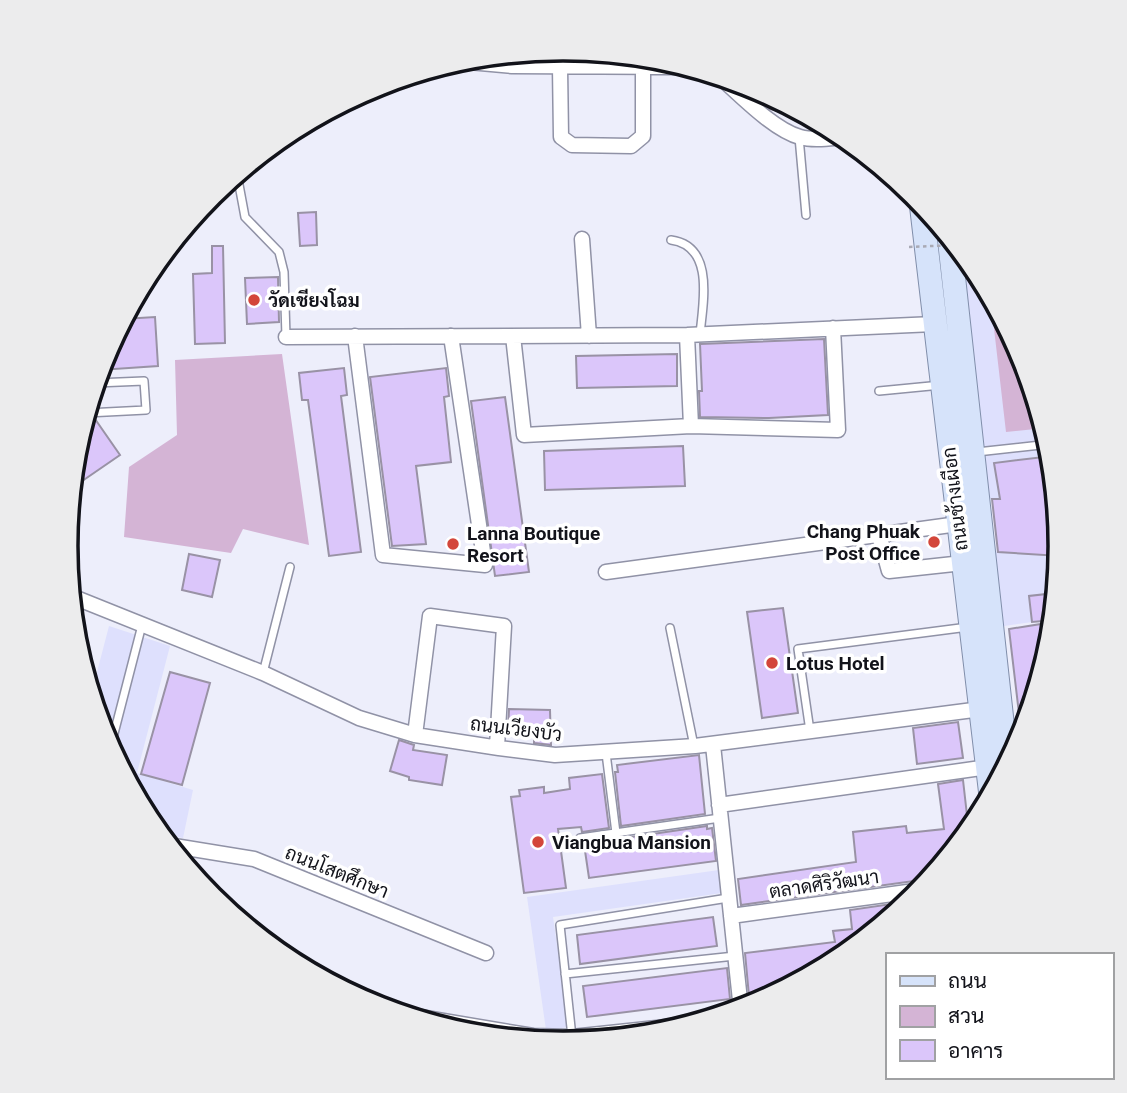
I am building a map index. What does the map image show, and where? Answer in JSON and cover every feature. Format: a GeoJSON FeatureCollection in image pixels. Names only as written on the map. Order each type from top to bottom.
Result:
{"type":"FeatureCollection","features":[{"type":"Feature","properties":{"kind":"main road","name":"ถนนช้างเผือก"},"geometry":{"type":"LineString","coordinates":[[923,221],[981,709],[997,764]]}},
{"type":"Feature","properties":{"kind":"main road","name":"ถนนช้างเผือก"},"geometry":{"type":"LineString","coordinates":[[951,255],[972,453],[998,763]]}},
{"type":"Feature","properties":{"kind":"street"},"geometry":{"type":"LineString","coordinates":[[501,65],[626,65]]}},
{"type":"Feature","properties":{"kind":"street"},"geometry":{"type":"LineString","coordinates":[[560,67],[561,137],[572,145],[631,146],[643,136],[652,70]]}},
{"type":"Feature","properties":{"kind":"street"},"geometry":{"type":"LineString","coordinates":[[741,95],[758,111],[799,137],[825,138]]}},
{"type":"Feature","properties":{"kind":"street"},"geometry":{"type":"LineString","coordinates":[[582,239],[589,336]]}},
{"type":"Feature","properties":{"kind":"street"},"geometry":{"type":"LineString","coordinates":[[286,337],[694,335],[934,324]]}},
{"type":"Feature","properties":{"kind":"street"},"geometry":{"type":"LineString","coordinates":[[513,336],[524,435],[691,426],[838,430],[833,328]]}},
{"type":"Feature","properties":{"kind":"street"},"geometry":{"type":"LineString","coordinates":[[691,426],[694,335]]}},
{"type":"Feature","properties":{"kind":"street"},"geometry":{"type":"LineString","coordinates":[[355,336],[383,555],[485,565],[451,336]]}},
{"type":"Feature","properties":{"kind":"street"},"geometry":{"type":"LineString","coordinates":[[606,572],[958,524]]}},
{"type":"Feature","properties":{"kind":"street"},"geometry":{"type":"LineString","coordinates":[[879,535],[889,571],[963,563]]}},
{"type":"Feature","properties":{"kind":"street","name":"ถนนเวียงบัว"},"geometry":{"type":"LineString","coordinates":[[81,602],[263,673],[359,718],[415,735],[555,755],[713,745],[981,709]]}},
{"type":"Feature","properties":{"kind":"street"},"geometry":{"type":"LineString","coordinates":[[415,735],[430,616],[505,626],[497,747]]}},
{"type":"Feature","properties":{"kind":"street"},"geometry":{"type":"LineString","coordinates":[[713,745],[740,998]]}},
{"type":"Feature","properties":{"kind":"street"},"geometry":{"type":"LineString","coordinates":[[720,812],[996,767]]}},
{"type":"Feature","properties":{"kind":"street","name":"ถนนโสตศึกษา"},"geometry":{"type":"LineString","coordinates":[[184,848],[254,859],[486,953]]}},
{"type":"Feature","properties":{"kind":"street","name":"ตลาดศิริวัฒนา"},"geometry":{"type":"LineString","coordinates":[[731,916],[904,892]]}},
{"type":"Feature","properties":{"kind":"lane"},"geometry":{"type":"LineString","coordinates":[[799,137],[806,215]]}},
{"type":"Feature","properties":{"kind":"lane"},"geometry":{"type":"LineString","coordinates":[[239,186],[245,217],[279,252],[284,272],[286,337]]}},
{"type":"Feature","properties":{"kind":"lane"},"geometry":{"type":"LineString","coordinates":[[671,240],[682,242],[697,256],[705,281],[694,335]]}},
{"type":"Feature","properties":{"kind":"lane"},"geometry":{"type":"LineString","coordinates":[[98,412],[146,410],[144,381],[107,383]]}},
{"type":"Feature","properties":{"kind":"lane"},"geometry":{"type":"LineString","coordinates":[[879,391],[942,385]]}},
{"type":"Feature","properties":{"kind":"lane"},"geometry":{"type":"LineString","coordinates":[[972,453],[1038,445]]}},
{"type":"Feature","properties":{"kind":"lane"},"geometry":{"type":"LineString","coordinates":[[263,673],[290,567]]}},
{"type":"Feature","properties":{"kind":"lane"},"geometry":{"type":"LineString","coordinates":[[115,731],[142,625]]}},
{"type":"Feature","properties":{"kind":"lane"},"geometry":{"type":"LineString","coordinates":[[810,732],[798,649],[970,626]]}},
{"type":"Feature","properties":{"kind":"lane"},"geometry":{"type":"LineString","coordinates":[[670,628],[695,746]]}},
{"type":"Feature","properties":{"kind":"lane"},"geometry":{"type":"LineString","coordinates":[[606,753],[616,833]]}},
{"type":"Feature","properties":{"kind":"lane"},"geometry":{"type":"LineString","coordinates":[[580,838],[720,812]]}},
{"type":"Feature","properties":{"kind":"lane"},"geometry":{"type":"LineString","coordinates":[[571,1032],[561,925],[729,898]]}},
{"type":"Feature","properties":{"kind":"lane"},"geometry":{"type":"LineString","coordinates":[[565,974],[735,956]]}},
{"type":"Feature","properties":{"kind":"path"},"geometry":{"type":"LineString","coordinates":[[909,247],[943,245]]}},
{"type":"Feature","properties":{"kind":"shaded area"},"geometry":{"type":"Polygon","coordinates":[[[958,265],[984,304],[1012,361],[1032,421],[1047,503],[982,498],[958,265]]]}},
{"type":"Feature","properties":{"kind":"shaded area"},"geometry":{"type":"Polygon","coordinates":[[[989,551],[1049,555],[1043,621],[997,627],[989,551]]]}},
{"type":"Feature","properties":{"kind":"shaded area"},"geometry":{"type":"Polygon","coordinates":[[[109,626],[170,646],[137,773],[193,790],[183,838],[175,837],[160,816],[128,761],[96,676],[109,626]]]}},
{"type":"Feature","properties":{"kind":"shaded area"},"geometry":{"type":"Polygon","coordinates":[[[719,870],[722,893],[553,917],[569,1027],[546,1030],[527,897],[719,870]]]}},
{"type":"Feature","properties":{"kind":"green space"},"geometry":{"type":"Polygon","coordinates":[[[993,321],[1012,361],[1034,429],[1006,432],[993,321]]]}},
{"type":"Feature","properties":{"kind":"green space"},"geometry":{"type":"Polygon","coordinates":[[[282,354],[309,545],[243,529],[231,553],[124,537],[129,467],[177,435],[175,360],[282,354]]]}},
{"type":"Feature","properties":{"kind":"building"},"geometry":{"type":"Polygon","coordinates":[[[316,212],[317,245],[300,246],[298,213],[316,212]]]}},
{"type":"Feature","properties":{"kind":"building"},"geometry":{"type":"Polygon","coordinates":[[[212,246],[223,246],[225,343],[195,344],[193,274],[212,273],[212,246]]]}},
{"type":"Feature","properties":{"kind":"building"},"geometry":{"type":"Polygon","coordinates":[[[278,277],[279,322],[247,324],[245,278],[278,277]]]}},
{"type":"Feature","properties":{"kind":"building"},"geometry":{"type":"Polygon","coordinates":[[[155,317],[158,366],[112,369],[128,332],[135,318],[155,317]]]}},
{"type":"Feature","properties":{"kind":"building"},"geometry":{"type":"Polygon","coordinates":[[[824,339],[828,415],[700,417],[700,344],[824,339]]]}},
{"type":"Feature","properties":{"kind":"building"},"geometry":{"type":"Polygon","coordinates":[[[677,354],[677,386],[577,388],[576,356],[677,354]]]}},
{"type":"Feature","properties":{"kind":"building"},"geometry":{"type":"Polygon","coordinates":[[[344,368],[347,395],[341,396],[361,552],[329,556],[308,400],[302,400],[299,373],[344,368]]]}},
{"type":"Feature","properties":{"kind":"building"},"geometry":{"type":"Polygon","coordinates":[[[446,368],[449,396],[444,397],[451,462],[416,466],[426,544],[392,546],[370,377],[446,368]]]}},
{"type":"Feature","properties":{"kind":"building"},"geometry":{"type":"Polygon","coordinates":[[[505,397],[529,572],[495,576],[471,401],[505,397]]]}},
{"type":"Feature","properties":{"kind":"building"},"geometry":{"type":"Polygon","coordinates":[[[95,420],[120,455],[82,481],[95,420]]]}},
{"type":"Feature","properties":{"kind":"building"},"geometry":{"type":"Polygon","coordinates":[[[683,446],[685,486],[545,490],[544,451],[683,446]]]}},
{"type":"Feature","properties":{"kind":"building"},"geometry":{"type":"Polygon","coordinates":[[[1040,457],[1048,515],[1049,555],[998,552],[992,499],[1000,499],[994,463],[1040,457]]]}},
{"type":"Feature","properties":{"kind":"building"},"geometry":{"type":"Polygon","coordinates":[[[189,554],[220,560],[212,597],[182,590],[189,554]]]}},
{"type":"Feature","properties":{"kind":"building"},"geometry":{"type":"Polygon","coordinates":[[[1046,594],[1043,621],[1032,622],[1029,596],[1046,594]]]}},
{"type":"Feature","properties":{"kind":"building","name":"Lotus Hotel"},"geometry":{"type":"Polygon","coordinates":[[[783,608],[798,713],[762,718],[747,612],[783,608]]]}},
{"type":"Feature","properties":{"kind":"building"},"geometry":{"type":"Polygon","coordinates":[[[1041,624],[1042,628],[1019,713],[1009,629],[1041,624]]]}},
{"type":"Feature","properties":{"kind":"building"},"geometry":{"type":"Polygon","coordinates":[[[170,672],[210,683],[182,785],[141,774],[170,672]]]}},
{"type":"Feature","properties":{"kind":"building"},"geometry":{"type":"Polygon","coordinates":[[[509,709],[550,710],[551,745],[534,743],[534,732],[508,731],[509,709]]]}},
{"type":"Feature","properties":{"kind":"building"},"geometry":{"type":"Polygon","coordinates":[[[958,722],[963,758],[917,764],[913,728],[958,722]]]}},
{"type":"Feature","properties":{"kind":"building"},"geometry":{"type":"Polygon","coordinates":[[[399,740],[414,745],[413,750],[447,755],[442,785],[409,780],[409,777],[390,771],[399,740]]]}},
{"type":"Feature","properties":{"kind":"building"},"geometry":{"type":"Polygon","coordinates":[[[699,755],[705,814],[621,826],[615,772],[618,772],[617,765],[699,755]]]}},
{"type":"Feature","properties":{"kind":"building","name":"Viangbua Mansion"},"geometry":{"type":"Polygon","coordinates":[[[602,774],[609,828],[582,832],[581,827],[558,829],[566,888],[524,893],[511,797],[520,796],[519,790],[544,787],[544,793],[570,789],[569,778],[602,774]]]}},
{"type":"Feature","properties":{"kind":"building"},"geometry":{"type":"Polygon","coordinates":[[[963,780],[967,816],[915,881],[741,905],[738,879],[856,862],[853,832],[906,826],[907,833],[944,829],[938,784],[963,780]]]}},
{"type":"Feature","properties":{"kind":"building"},"geometry":{"type":"Polygon","coordinates":[[[707,826],[707,829],[712,828],[716,861],[589,878],[584,844],[707,826]]]}},
{"type":"Feature","properties":{"kind":"building"},"geometry":{"type":"Polygon","coordinates":[[[891,904],[833,950],[778,982],[749,995],[745,953],[835,942],[833,931],[852,929],[850,910],[891,904]]]}},
{"type":"Feature","properties":{"kind":"building"},"geometry":{"type":"Polygon","coordinates":[[[713,917],[717,946],[580,964],[577,935],[713,917]]]}},
{"type":"Feature","properties":{"kind":"building"},"geometry":{"type":"Polygon","coordinates":[[[727,968],[730,999],[587,1017],[583,986],[727,968]]]}},
{"type":"Feature","properties":{"kind":"place","name":"วัดเชียงโฉม"},"geometry":{"type":"Point","coordinates":[254,300]}},
{"type":"Feature","properties":{"kind":"place","name":"Chang Phuak Post Office"},"geometry":{"type":"Point","coordinates":[934,542]}},
{"type":"Feature","properties":{"kind":"place","name":"Lanna Boutique Resort"},"geometry":{"type":"Point","coordinates":[453,544]}},
{"type":"Feature","properties":{"kind":"place","name":"Lotus Hotel"},"geometry":{"type":"Point","coordinates":[772,663]}},
{"type":"Feature","properties":{"kind":"place","name":"Viangbua Mansion"},"geometry":{"type":"Point","coordinates":[538,842]}}]}
